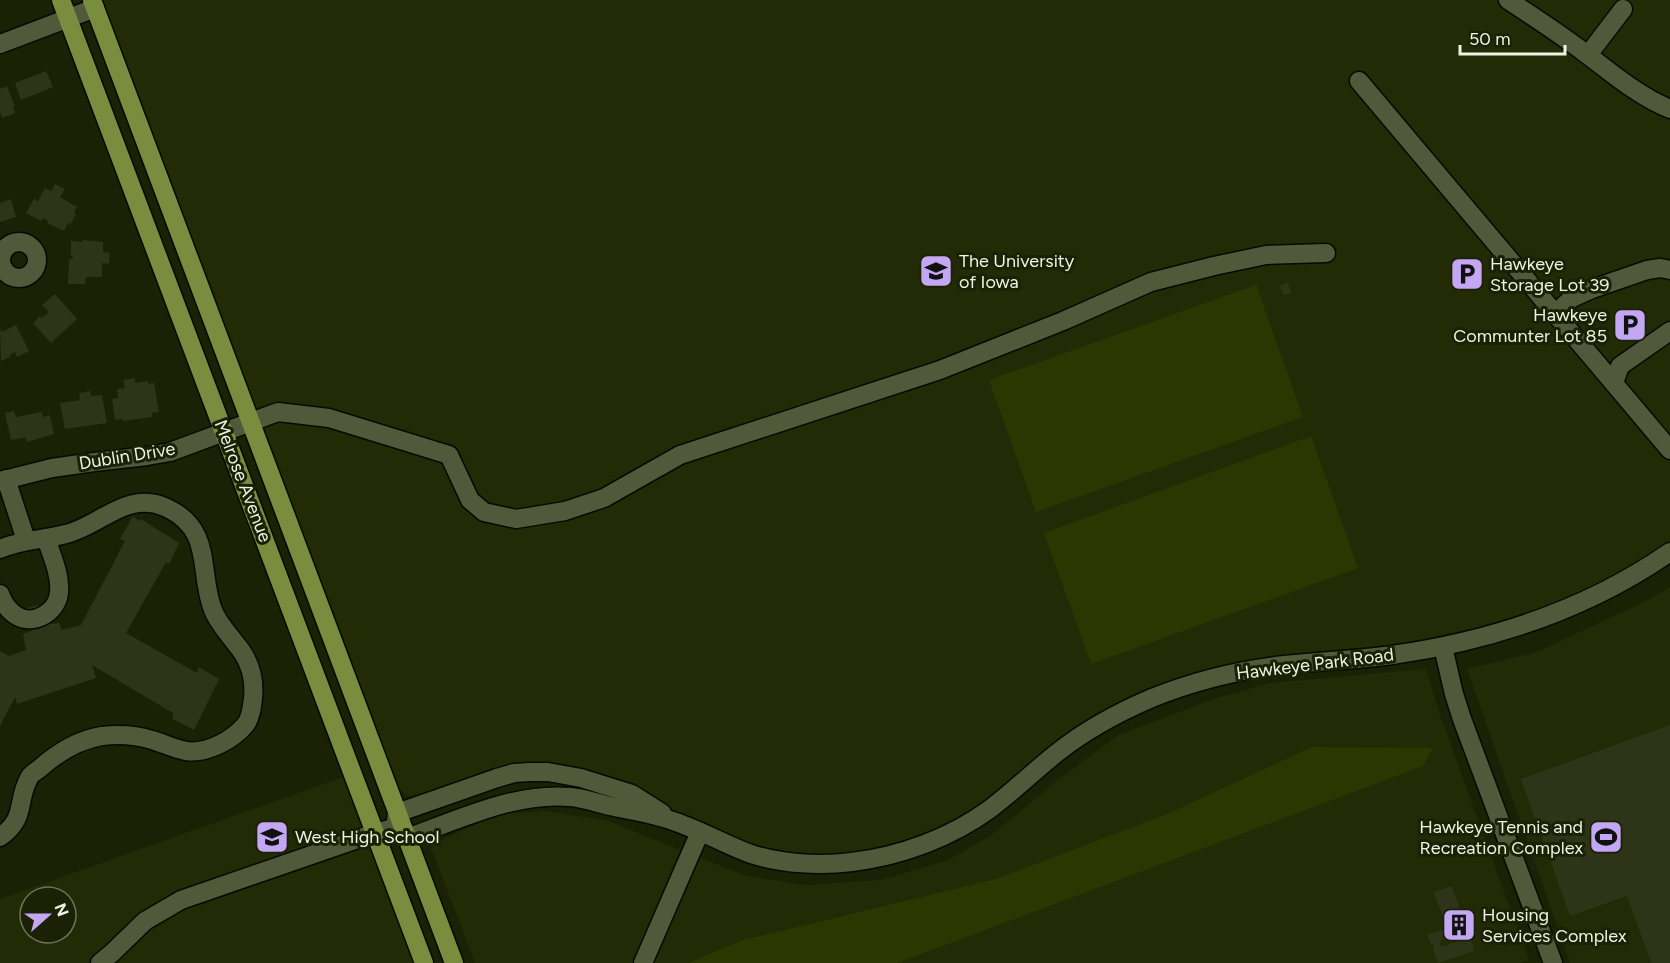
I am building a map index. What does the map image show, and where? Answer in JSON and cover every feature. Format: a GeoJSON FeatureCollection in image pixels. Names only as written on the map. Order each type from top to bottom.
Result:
{"type":"FeatureCollection","features":[{"type":"Feature","properties":{"kind":"main road","name":"Melrose Avenue"},"geometry":{"type":"LineString","coordinates":[[61,0],[424,963]]}},
{"type":"Feature","properties":{"kind":"main road","name":"Melrose Avenue"},"geometry":{"type":"LineString","coordinates":[[94,4],[252,422],[400,827],[454,963]]}},
{"type":"Feature","properties":{"kind":"street"},"geometry":{"type":"LineString","coordinates":[[1508,0],[1554,30],[1617,78],[1653,102],[1670,109]]}},
{"type":"Feature","properties":{"kind":"street"},"geometry":{"type":"LineString","coordinates":[[0,44],[68,18],[94,4]]}},
{"type":"Feature","properties":{"kind":"street"},"geometry":{"type":"LineString","coordinates":[[1588,55],[1623,9]]}},
{"type":"Feature","properties":{"kind":"street"},"geometry":{"type":"LineString","coordinates":[[1359,81],[1670,450]]}},
{"type":"Feature","properties":{"kind":"street","name":"Dublin Drive"},"geometry":{"type":"LineString","coordinates":[[3,480],[83,463],[170,452],[278,412],[328,418],[449,455],[470,500],[484,512],[516,519],[565,511],[604,498],[680,455],[940,370],[1064,321],[1151,282],[1266,255],[1326,253]]}},
{"type":"Feature","properties":{"kind":"street"},"geometry":{"type":"LineString","coordinates":[[1555,314],[1572,298],[1592,289],[1647,270],[1660,268],[1670,270]]}},
{"type":"Feature","properties":{"kind":"street"},"geometry":{"type":"LineString","coordinates":[[1614,383],[1620,366],[1670,331]]}},
{"type":"Feature","properties":{"kind":"street"},"geometry":{"type":"LineString","coordinates":[[3,480],[26,540]]}},
{"type":"Feature","properties":{"kind":"street"},"geometry":{"type":"LineString","coordinates":[[0,837],[18,819],[23,794],[30,776],[64,749],[102,736],[121,735],[153,740],[189,751],[210,748],[240,731],[248,721],[253,705],[253,674],[247,659],[214,614],[207,596],[204,558],[200,542],[183,518],[167,508],[153,504],[137,504],[118,508],[84,528],[66,534],[1,544]]}},
{"type":"Feature","properties":{"kind":"street"},"geometry":{"type":"LineString","coordinates":[[0,594],[9,610],[18,617],[32,620],[52,609],[59,592],[46,538]]}},
{"type":"Feature","properties":{"kind":"street","name":"Hawkeye Park Road"},"geometry":{"type":"LineString","coordinates":[[400,827],[496,778],[514,773],[548,771],[581,778],[632,794],[673,820],[752,854],[791,862],[823,864],[850,863],[882,857],[935,841],[964,826],[990,809],[1059,750],[1098,725],[1153,698],[1196,683],[1280,665],[1388,655],[1443,647],[1482,638],[1513,629],[1586,599],[1656,562],[1670,552]]}},
{"type":"Feature","properties":{"kind":"street"},"geometry":{"type":"LineString","coordinates":[[1443,647],[1462,719],[1553,963]]}},
{"type":"Feature","properties":{"kind":"street","name":"Hawkeye Park Road"},"geometry":{"type":"LineString","coordinates":[[400,827],[511,802],[548,797],[587,800],[673,820]]}},
{"type":"Feature","properties":{"kind":"street"},"geometry":{"type":"LineString","coordinates":[[100,963],[145,921],[181,900],[375,833],[400,827]]}},
{"type":"Feature","properties":{"kind":"street"},"geometry":{"type":"LineString","coordinates":[[643,963],[700,832]]}},
{"type":"Feature","properties":{"kind":"shaded area","name":"The University of Iowa"},"geometry":{"type":"Polygon","coordinates":[[[100,0],[1670,0],[1670,541],[1636,563],[1587,589],[1534,612],[1494,625],[1410,643],[1271,657],[1193,674],[1053,746],[970,811],[949,824],[926,835],[878,848],[825,855],[764,847],[731,838],[578,772],[408,796],[399,790],[100,0]]]}},
{"type":"Feature","properties":{"kind":"shaded area"},"geometry":{"type":"Polygon","coordinates":[[[1256,285],[1303,417],[1036,512],[989,380],[1256,285]]]}},
{"type":"Feature","properties":{"kind":"shaded area"},"geometry":{"type":"Polygon","coordinates":[[[1311,436],[1358,568],[1091,664],[1044,533],[1311,436]]]}},
{"type":"Feature","properties":{"kind":"shaded area"},"geometry":{"type":"Polygon","coordinates":[[[1670,587],[1670,963],[1570,963],[1467,669],[1537,652],[1646,601],[1670,587]]]}},
{"type":"Feature","properties":{"kind":"shaded area"},"geometry":{"type":"Polygon","coordinates":[[[1426,669],[1440,715],[1529,960],[1520,963],[475,963],[430,845],[499,814],[547,811],[608,821],[746,876],[807,885],[881,880],[948,860],[990,836],[1058,780],[1117,736],[1213,699],[1270,683],[1426,669]]]}},
{"type":"Feature","properties":{"kind":"shaded area"},"geometry":{"type":"Polygon","coordinates":[[[1312,747],[1433,748],[1423,766],[897,963],[688,963],[743,940],[996,879],[1167,814],[1312,747]]]}},
{"type":"Feature","properties":{"kind":"shaded area","name":"West High School"},"geometry":{"type":"Polygon","coordinates":[[[346,776],[415,963],[0,963],[0,899],[18,893],[18,945],[78,945],[78,885],[39,885],[346,776]]]}},
{"type":"Feature","properties":{"kind":"building"},"geometry":{"type":"Polygon","coordinates":[[[46,71],[53,87],[21,100],[15,83],[46,71]]]}},
{"type":"Feature","properties":{"kind":"building"},"geometry":{"type":"Polygon","coordinates":[[[7,86],[15,106],[13,106],[15,113],[2,118],[0,89],[7,86]]]}},
{"type":"Feature","properties":{"kind":"building"},"geometry":{"type":"Polygon","coordinates":[[[55,184],[65,189],[60,197],[77,207],[74,213],[76,214],[64,231],[47,223],[48,221],[43,218],[41,221],[26,213],[34,199],[38,201],[45,188],[51,191],[55,184]]]}},
{"type":"Feature","properties":{"kind":"building"},"geometry":{"type":"Polygon","coordinates":[[[11,199],[16,217],[0,222],[0,203],[11,199]]]}},
{"type":"Feature","properties":{"kind":"building"},"geometry":{"type":"Polygon","coordinates":[[[83,240],[103,242],[103,252],[110,253],[109,264],[102,263],[102,277],[86,277],[85,284],[68,284],[69,259],[73,256],[71,256],[71,241],[82,242],[83,240]]]}},
{"type":"Feature","properties":{"kind":"building"},"geometry":{"type":"Polygon","coordinates":[[[1288,283],[1291,293],[1284,295],[1280,286],[1288,283]]]}},
{"type":"Feature","properties":{"kind":"building"},"geometry":{"type":"Polygon","coordinates":[[[55,294],[77,319],[51,343],[33,323],[40,316],[42,318],[49,312],[42,305],[55,294]]]}},
{"type":"Feature","properties":{"kind":"building"},"geometry":{"type":"Polygon","coordinates":[[[16,325],[29,351],[17,357],[15,352],[1,361],[0,329],[2,332],[16,325]]]}},
{"type":"Feature","properties":{"kind":"building"},"geometry":{"type":"Polygon","coordinates":[[[135,378],[135,383],[148,381],[148,384],[154,383],[159,412],[152,413],[152,417],[115,420],[112,399],[118,398],[117,389],[125,388],[123,380],[135,378]]]}},
{"type":"Feature","properties":{"kind":"building"},"geometry":{"type":"Polygon","coordinates":[[[90,391],[91,396],[102,395],[107,423],[65,429],[60,403],[80,400],[79,393],[90,391]]]}},
{"type":"Feature","properties":{"kind":"building"},"geometry":{"type":"Polygon","coordinates":[[[14,411],[16,417],[42,412],[43,417],[50,415],[54,434],[27,442],[25,437],[11,440],[5,413],[14,411]]]}},
{"type":"Feature","properties":{"kind":"building"},"geometry":{"type":"Polygon","coordinates":[[[133,516],[179,543],[169,564],[166,562],[126,633],[197,673],[199,667],[219,679],[194,730],[173,719],[173,713],[92,665],[96,678],[17,704],[15,697],[0,726],[0,651],[9,656],[26,650],[23,634],[33,630],[27,608],[43,604],[50,624],[59,623],[62,630],[81,625],[125,541],[120,539],[133,516]]]}},
{"type":"Feature","properties":{"kind":"building","name":"Hawkeye Tennis and Recreation Complex"},"geometry":{"type":"Polygon","coordinates":[[[1670,725],[1670,963],[1651,963],[1627,896],[1570,916],[1521,779],[1670,725]]]}},
{"type":"Feature","properties":{"kind":"building","name":"Housing Services Complex"},"geometry":{"type":"Polygon","coordinates":[[[1452,886],[1463,917],[1460,918],[1462,926],[1465,925],[1467,931],[1440,941],[1441,947],[1470,937],[1474,951],[1438,963],[1433,944],[1427,935],[1457,925],[1456,920],[1445,924],[1434,892],[1452,886]]]}},
{"type":"Feature","properties":{"kind":"place","name":"The University of Iowa"},"geometry":{"type":"Point","coordinates":[936,271]}},
{"type":"Feature","properties":{"kind":"place","name":"Hawkeye Storage Lot 39"},"geometry":{"type":"Point","coordinates":[1467,274]}},
{"type":"Feature","properties":{"kind":"place","name":"Hawkeye Communter Lot 85"},"geometry":{"type":"Point","coordinates":[1630,325]}},
{"type":"Feature","properties":{"kind":"place","name":"West High School"},"geometry":{"type":"Point","coordinates":[272,837]}},
{"type":"Feature","properties":{"kind":"place","name":"Hawkeye Tennis and Recreation Complex"},"geometry":{"type":"Point","coordinates":[1606,837]}},
{"type":"Feature","properties":{"kind":"place","name":"Housing Services Complex"},"geometry":{"type":"Point","coordinates":[1459,925]}}]}
